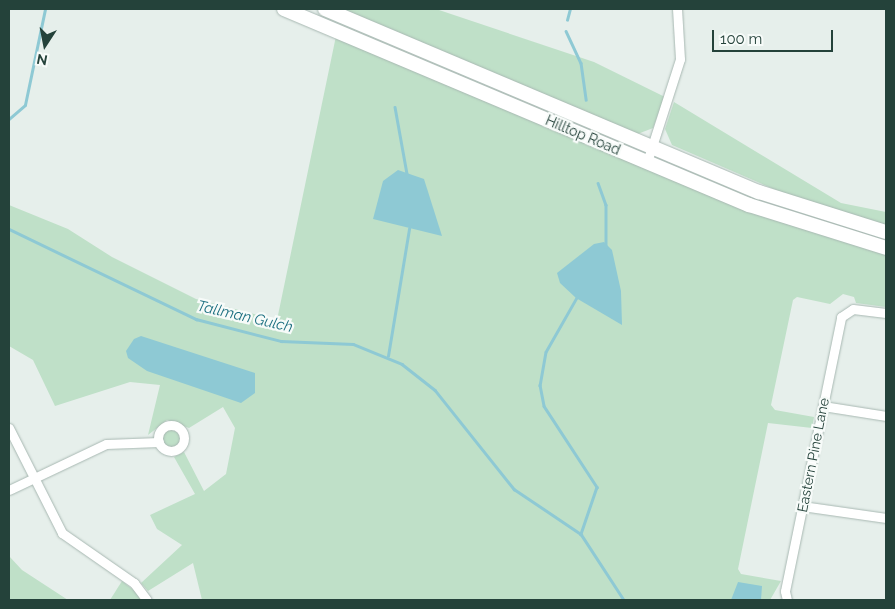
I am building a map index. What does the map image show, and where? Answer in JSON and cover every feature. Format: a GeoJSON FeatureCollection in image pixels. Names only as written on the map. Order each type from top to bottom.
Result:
{"type":"FeatureCollection","features":[{"type":"Feature","properties":{"kind":"main road","name":"Hilltop Road"},"geometry":{"type":"LineString","coordinates":[[284,9],[775,216],[886,248]]}},
{"type":"Feature","properties":{"kind":"main road","name":"Hilltop Road"},"geometry":{"type":"LineString","coordinates":[[326,9],[782,200],[886,232]]}},
{"type":"Feature","properties":{"kind":"street"},"geometry":{"type":"LineString","coordinates":[[647,162],[680,59],[678,9]]}},
{"type":"Feature","properties":{"kind":"street","name":"Eastern Pine Lane"},"geometry":{"type":"LineString","coordinates":[[787,600],[802,506],[843,308],[886,313]]}},
{"type":"Feature","properties":{"kind":"street"},"geometry":{"type":"LineString","coordinates":[[823,406],[886,416]]}},
{"type":"Feature","properties":{"kind":"street"},"geometry":{"type":"LineString","coordinates":[[9,428],[64,536],[134,583],[147,600]]}},
{"type":"Feature","properties":{"kind":"street"},"geometry":{"type":"LineString","coordinates":[[9,490],[114,441],[159,442]]}},
{"type":"Feature","properties":{"kind":"street"},"geometry":{"type":"LineString","coordinates":[[802,506],[886,518]]}},
{"type":"Feature","properties":{"kind":"green space"},"geometry":{"type":"Polygon","coordinates":[[[339,9],[436,9],[594,62],[665,97],[653,128],[635,135],[339,9]]]}},
{"type":"Feature","properties":{"kind":"green space"},"geometry":{"type":"Polygon","coordinates":[[[336,36],[758,215],[886,254],[886,307],[856,303],[854,297],[843,294],[830,304],[797,297],[793,300],[771,405],[775,410],[814,417],[812,428],[768,423],[738,569],[741,574],[781,581],[770,600],[202,600],[193,563],[148,591],[141,583],[182,545],[157,529],[150,515],[195,494],[174,457],[184,452],[204,491],[226,474],[235,428],[223,407],[189,428],[167,420],[148,435],[160,385],[130,382],[55,406],[33,360],[9,346],[9,205],[68,229],[112,257],[196,299],[277,320],[336,36]]]}},
{"type":"Feature","properties":{"kind":"green space"},"geometry":{"type":"Polygon","coordinates":[[[674,102],[841,203],[886,212],[886,226],[792,197],[672,145],[665,129],[674,102]]]}},
{"type":"Feature","properties":{"kind":"green space"},"geometry":{"type":"Polygon","coordinates":[[[167,430],[175,430],[180,435],[178,446],[167,448],[162,443],[162,435],[167,430]]]}},
{"type":"Feature","properties":{"kind":"green space"},"geometry":{"type":"Polygon","coordinates":[[[9,556],[22,570],[68,600],[9,600],[9,556]]]}},
{"type":"Feature","properties":{"kind":"green space"},"geometry":{"type":"Polygon","coordinates":[[[122,581],[136,592],[141,600],[110,600],[122,581]]]}},
{"type":"Feature","properties":{"kind":"water"},"geometry":{"type":"Polygon","coordinates":[[[398,170],[424,179],[442,236],[373,219],[383,181],[398,170]]]}},
{"type":"Feature","properties":{"kind":"water"},"geometry":{"type":"Polygon","coordinates":[[[604,242],[612,250],[621,291],[622,325],[576,298],[560,283],[557,273],[594,244],[604,242]]]}},
{"type":"Feature","properties":{"kind":"water"},"geometry":{"type":"Polygon","coordinates":[[[141,336],[255,373],[255,393],[241,403],[147,371],[128,358],[126,351],[134,339],[141,336]]]}},
{"type":"Feature","properties":{"kind":"water"},"geometry":{"type":"Polygon","coordinates":[[[738,582],[762,586],[761,600],[731,600],[738,582]]]}},
{"type":"Feature","properties":{"kind":"waterway"},"geometry":{"type":"LineString","coordinates":[[9,119],[25,105],[45,9]]}},
{"type":"Feature","properties":{"kind":"waterway"},"geometry":{"type":"LineString","coordinates":[[567,20],[570,9]]}},
{"type":"Feature","properties":{"kind":"waterway"},"geometry":{"type":"LineString","coordinates":[[566,31],[581,63],[586,100]]}},
{"type":"Feature","properties":{"kind":"waterway"},"geometry":{"type":"LineString","coordinates":[[395,107],[407,174]]}},
{"type":"Feature","properties":{"kind":"waterway"},"geometry":{"type":"LineString","coordinates":[[598,183],[606,205],[606,247]]}},
{"type":"Feature","properties":{"kind":"waterway","name":"Tallman Gulch"},"geometry":{"type":"LineString","coordinates":[[9,229],[196,319],[281,341],[353,344],[402,364],[435,390],[514,489],[581,534],[624,600]]}},
{"type":"Feature","properties":{"kind":"waterway"},"geometry":{"type":"LineString","coordinates":[[388,356],[409,229]]}},
{"type":"Feature","properties":{"kind":"waterway"},"geometry":{"type":"LineString","coordinates":[[578,296],[546,352],[540,385],[544,406],[597,487],[581,534]]}}]}
